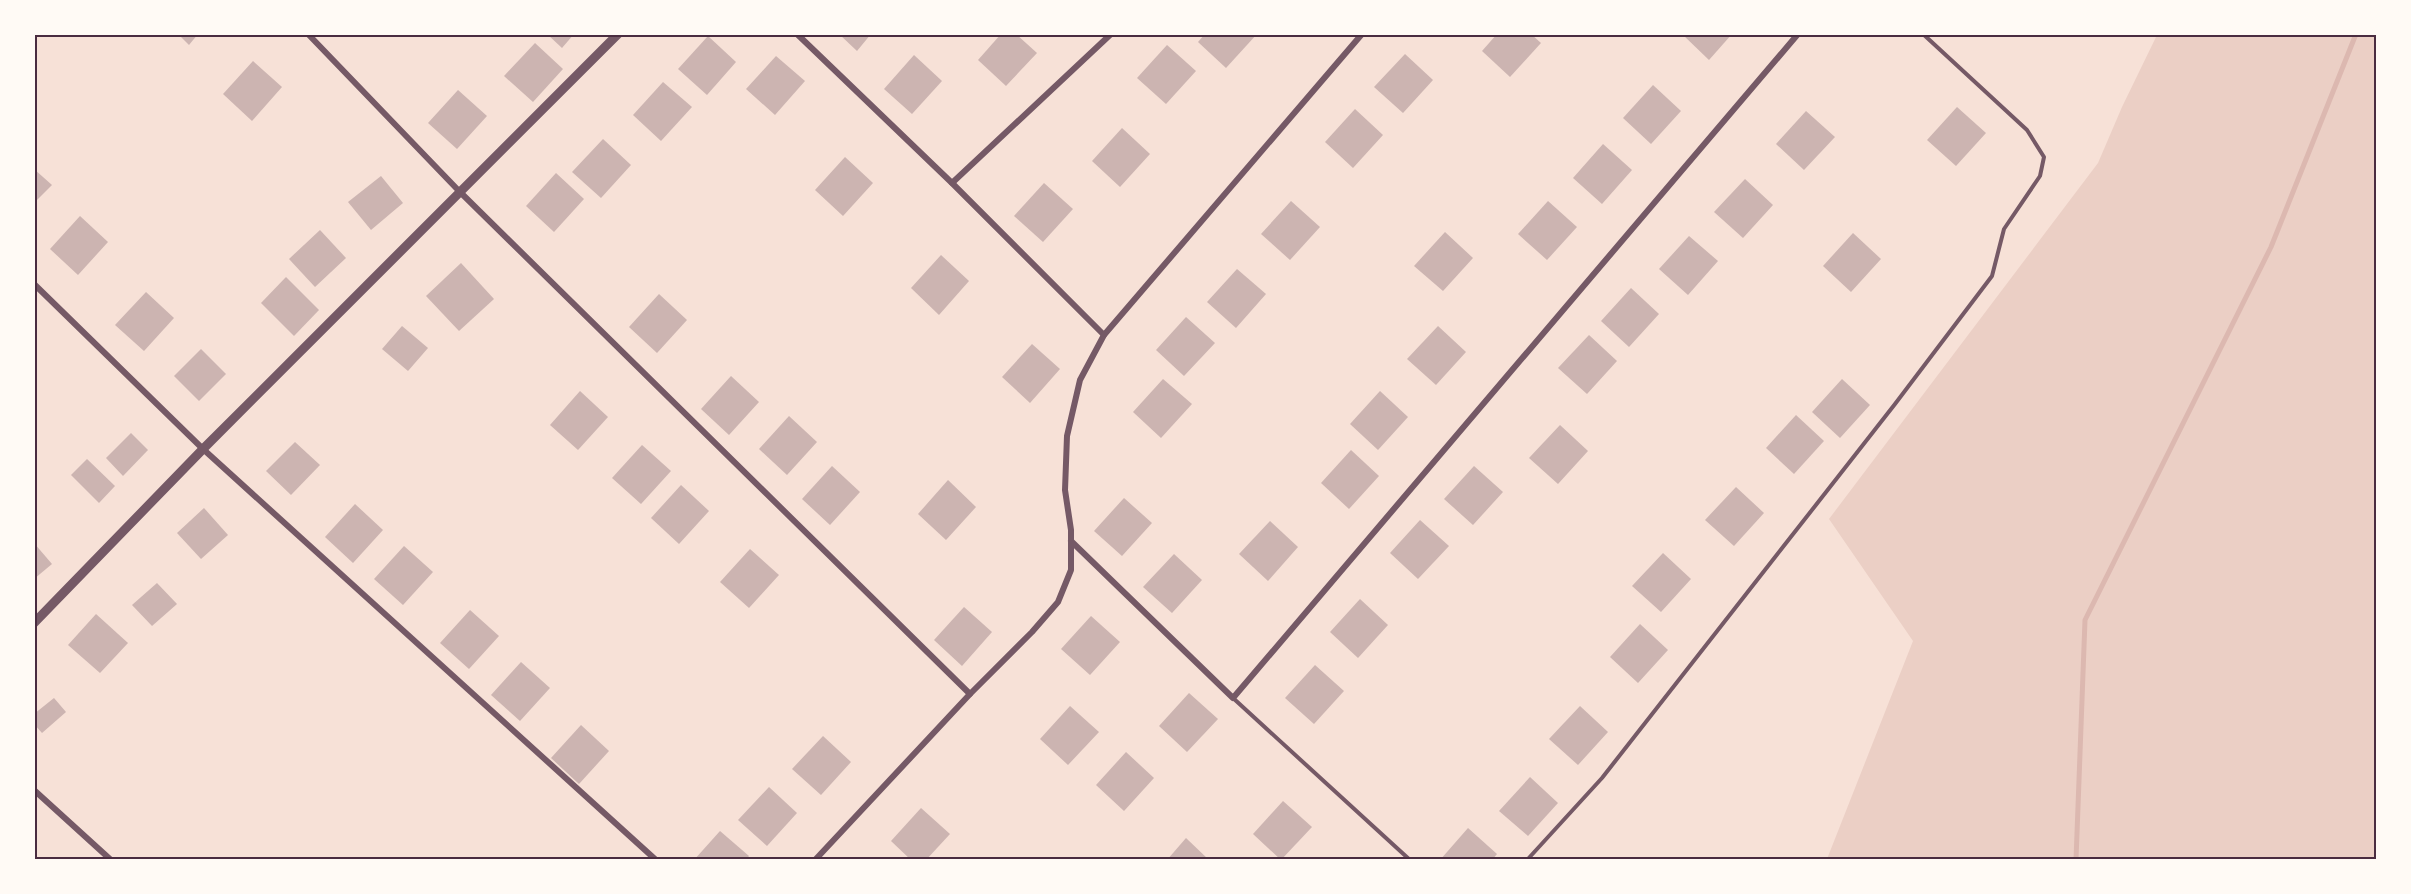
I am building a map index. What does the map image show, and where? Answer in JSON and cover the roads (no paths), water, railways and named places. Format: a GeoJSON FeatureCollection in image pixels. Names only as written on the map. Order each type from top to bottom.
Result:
{"type":"FeatureCollection","features":[{"type":"Feature","properties":{"kind":"street"},"geometry":{"type":"LineString","coordinates":[[308,34],[459,191],[970,694]]}},
{"type":"Feature","properties":{"kind":"street"},"geometry":{"type":"LineString","coordinates":[[34,623],[202,449],[618,34]]}},
{"type":"Feature","properties":{"kind":"street"},"geometry":{"type":"LineString","coordinates":[[797,34],[1104,334]]}},
{"type":"Feature","properties":{"kind":"street"},"geometry":{"type":"LineString","coordinates":[[952,183],[1111,34]]}},
{"type":"Feature","properties":{"kind":"street"},"geometry":{"type":"LineString","coordinates":[[815,860],[1058,602],[1071,570],[1071,541],[1065,490],[1067,436],[1080,380],[1104,334],[1362,34]]}},
{"type":"Feature","properties":{"kind":"street"},"geometry":{"type":"LineString","coordinates":[[1071,541],[1233,698],[1798,34]]}},
{"type":"Feature","properties":{"kind":"street"},"geometry":{"type":"LineString","coordinates":[[34,284],[202,449],[656,860]]}},
{"type":"Feature","properties":{"kind":"street"},"geometry":{"type":"LineString","coordinates":[[34,789],[111,860]]}},
{"type":"Feature","properties":{"kind":"lane"},"geometry":{"type":"LineString","coordinates":[[1527,860],[1602,778],[1888,413],[1992,276],[2004,229],[2040,176],[2044,157],[2027,130],[1923,34]]}},
{"type":"Feature","properties":{"kind":"lane"},"geometry":{"type":"LineString","coordinates":[[1233,698],[1410,860]]}},
{"type":"Feature","properties":{"kind":"waterway"},"geometry":{"type":"LineString","coordinates":[[2076,860],[2085,620],[2271,247],[2356,34]]}}]}
